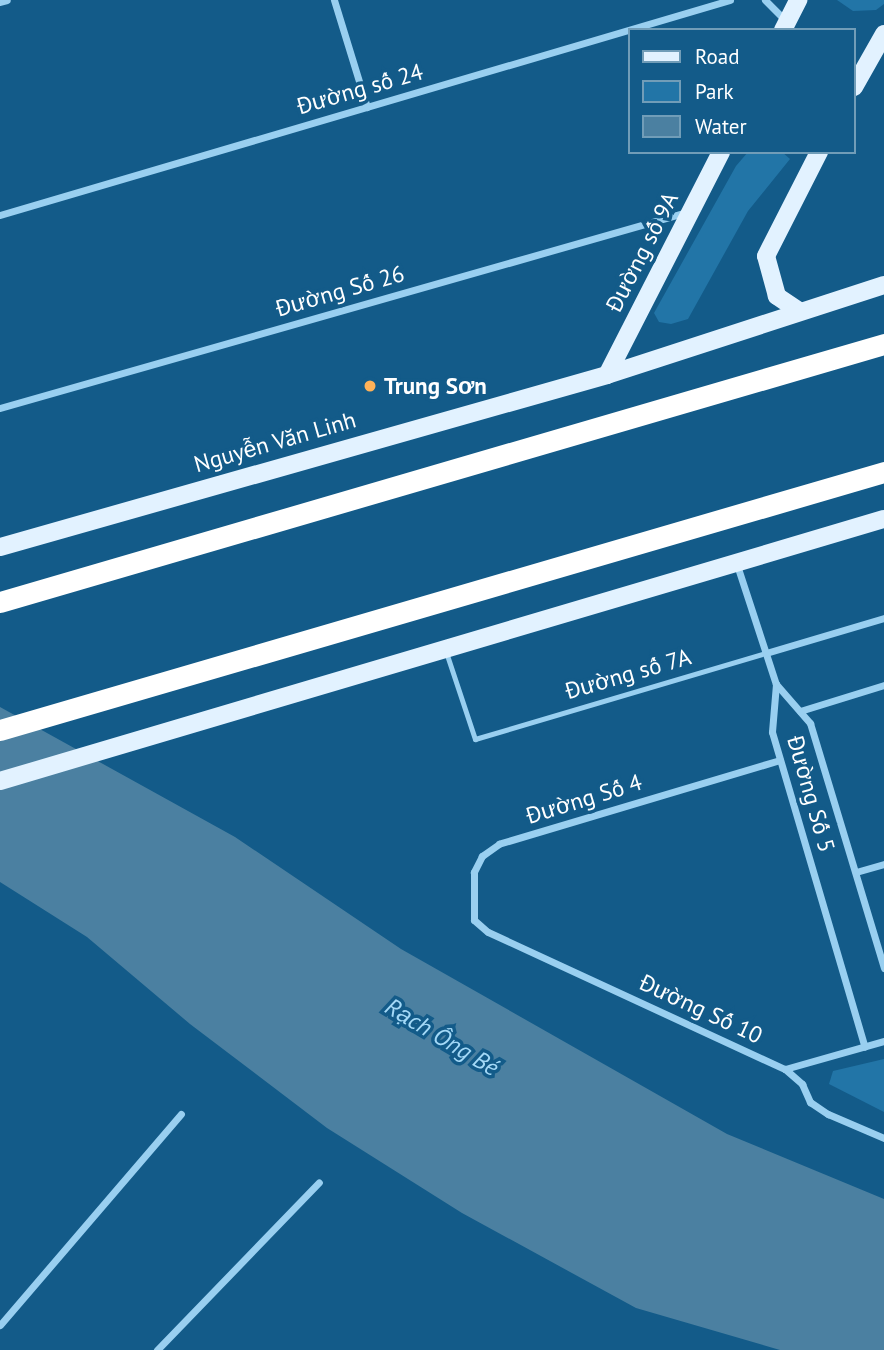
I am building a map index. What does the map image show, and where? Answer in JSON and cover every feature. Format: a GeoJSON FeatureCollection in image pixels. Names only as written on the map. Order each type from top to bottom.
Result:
{"type":"FeatureCollection","features":[{"type":"Feature","properties":{"kind":"highway"},"geometry":{"type":"LineString","coordinates":[[0,602],[884,344]]}},
{"type":"Feature","properties":{"kind":"highway"},"geometry":{"type":"LineString","coordinates":[[0,730],[884,472]]}},
{"type":"Feature","properties":{"kind":"main road"},"geometry":{"type":"LineString","coordinates":[[790,27],[799,0]]}},
{"type":"Feature","properties":{"kind":"main road"},"geometry":{"type":"LineString","coordinates":[[859,67],[884,34]]}},
{"type":"Feature","properties":{"kind":"main road","name":"Đường số 9A"},"geometry":{"type":"LineString","coordinates":[[607,375],[720,154]]}},
{"type":"Feature","properties":{"kind":"main road"},"geometry":{"type":"LineString","coordinates":[[799,311],[777,296],[766,256],[818,154]]}},
{"type":"Feature","properties":{"kind":"main road","name":"Nguyễn Văn Linh"},"geometry":{"type":"LineString","coordinates":[[0,547],[607,375],[884,285]]}},
{"type":"Feature","properties":{"kind":"main road"},"geometry":{"type":"LineString","coordinates":[[0,781],[884,519]]}},
{"type":"Feature","properties":{"kind":"street"},"geometry":{"type":"LineString","coordinates":[[0,2],[8,0]]}},
{"type":"Feature","properties":{"kind":"street"},"geometry":{"type":"LineString","coordinates":[[334,0],[367,107]]}},
{"type":"Feature","properties":{"kind":"street","name":"Đường số 24"},"geometry":{"type":"LineString","coordinates":[[635,28],[730,0]]}},
{"type":"Feature","properties":{"kind":"street"},"geometry":{"type":"LineString","coordinates":[[765,0],[790,27]]}},
{"type":"Feature","properties":{"kind":"street","name":"Đường số 24"},"geometry":{"type":"LineString","coordinates":[[0,215],[628,30]]}},
{"type":"Feature","properties":{"kind":"street","name":"Đường Số 26"},"geometry":{"type":"LineString","coordinates":[[0,408],[691,211]]}},
{"type":"Feature","properties":{"kind":"street"},"geometry":{"type":"LineString","coordinates":[[736,561],[776,684]]}},
{"type":"Feature","properties":{"kind":"street","name":"Đường số 7A"},"geometry":{"type":"LineString","coordinates":[[766,653],[884,618]]}},
{"type":"Feature","properties":{"kind":"street","name":"Đường Số 5"},"geometry":{"type":"LineString","coordinates":[[776,684],[810,723],[884,968]]}},
{"type":"Feature","properties":{"kind":"street","name":"Đường Số 5"},"geometry":{"type":"LineString","coordinates":[[776,684],[772,732],[865,1046]]}},
{"type":"Feature","properties":{"kind":"street"},"geometry":{"type":"LineString","coordinates":[[800,711],[884,685]]}},
{"type":"Feature","properties":{"kind":"street","name":"Đường Số 4"},"geometry":{"type":"LineString","coordinates":[[488,932],[474,920],[471,889],[482,856],[499,845],[780,760]]}},
{"type":"Feature","properties":{"kind":"street"},"geometry":{"type":"LineString","coordinates":[[856,872],[884,864]]}},
{"type":"Feature","properties":{"kind":"street","name":"Đường Số 10"},"geometry":{"type":"LineString","coordinates":[[488,932],[785,1069],[802,1084],[810,1102],[828,1114],[884,1138]]}},
{"type":"Feature","properties":{"kind":"street"},"geometry":{"type":"LineString","coordinates":[[785,1069],[884,1041]]}},
{"type":"Feature","properties":{"kind":"street"},"geometry":{"type":"LineString","coordinates":[[0,1325],[181,1114]]}},
{"type":"Feature","properties":{"kind":"street"},"geometry":{"type":"LineString","coordinates":[[158,1350],[318,1182]]}},
{"type":"Feature","properties":{"kind":"lane","name":"Đường số 7A"},"geometry":{"type":"LineString","coordinates":[[445,649],[475,739],[766,653]]}},
{"type":"Feature","properties":{"kind":"green space"},"geometry":{"type":"Polygon","coordinates":[[[837,0],[884,0],[884,4],[876,10],[853,11],[837,0]]]}},
{"type":"Feature","properties":{"kind":"green space"},"geometry":{"type":"Polygon","coordinates":[[[746,154],[784,154],[790,159],[748,211],[688,319],[671,324],[659,322],[654,313],[736,166],[746,154]]]}},
{"type":"Feature","properties":{"kind":"green space"},"geometry":{"type":"Polygon","coordinates":[[[884,1059],[884,1112],[829,1084],[833,1071],[884,1059]]]}},
{"type":"Feature","properties":{"kind":"water","name":"Rạch Ông Bé"},"geometry":{"type":"Polygon","coordinates":[[[0,707],[235,837],[401,949],[727,1134],[884,1199],[884,1350],[780,1350],[636,1308],[462,1213],[327,1128],[190,1024],[87,937],[0,882],[0,707]]]}},
{"type":"Feature","properties":{"kind":"place","name":"Trung Sơn"},"geometry":{"type":"Point","coordinates":[370,386]}}]}
